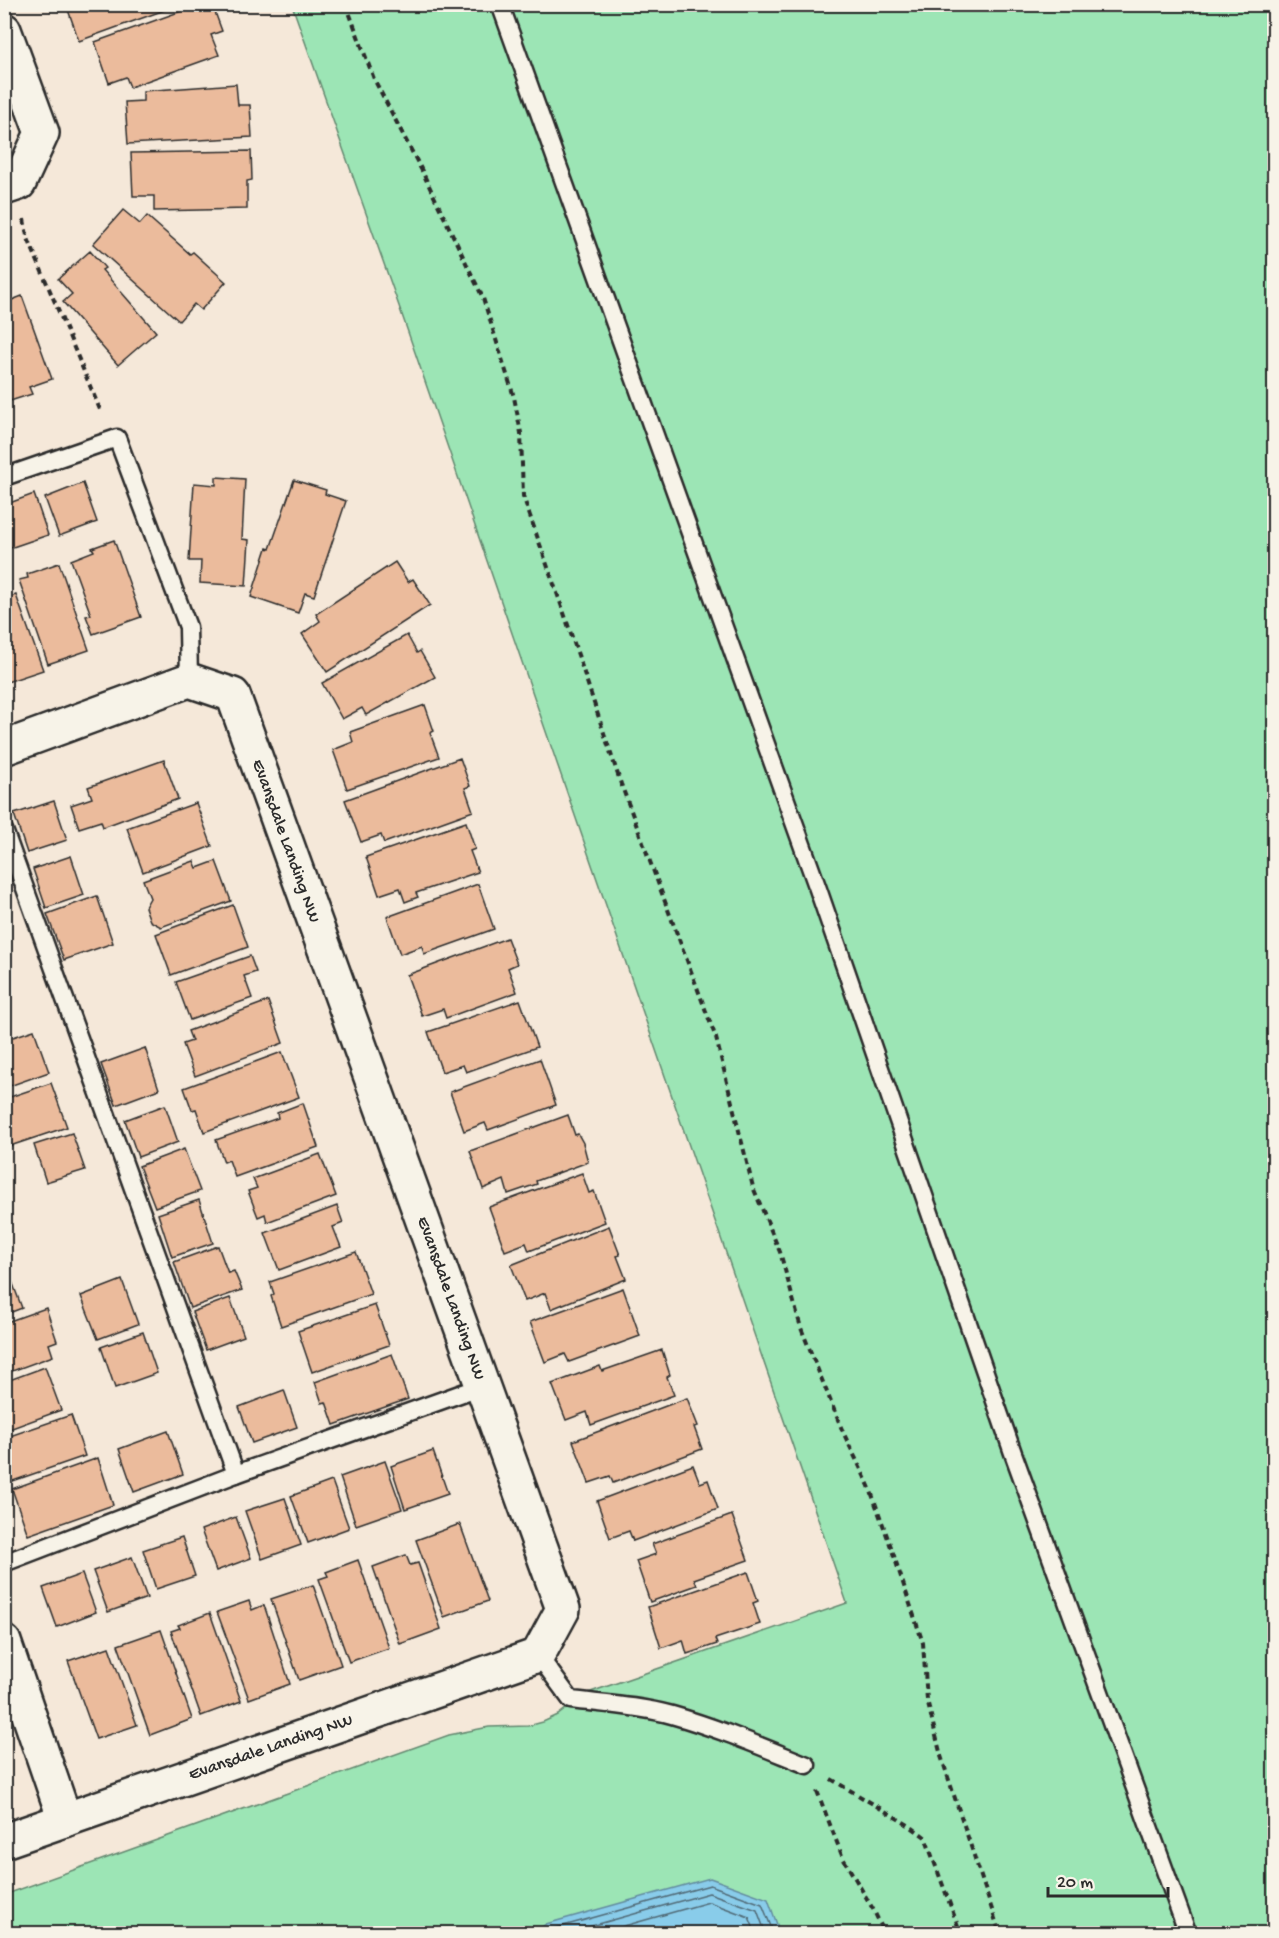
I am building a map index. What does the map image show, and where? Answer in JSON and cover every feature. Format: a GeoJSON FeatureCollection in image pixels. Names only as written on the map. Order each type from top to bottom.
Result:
{"type":"FeatureCollection","features":[{"type":"Feature","properties":{"kind":"street"},"geometry":{"type":"LineString","coordinates":[[4,30],[42,132],[12,185]]}},
{"type":"Feature","properties":{"kind":"street"},"geometry":{"type":"LineString","coordinates":[[4,748],[189,680]]}},
{"type":"Feature","properties":{"kind":"street","name":"Evansdale Landing NW"},"geometry":{"type":"LineString","coordinates":[[4,1841],[538,1655],[563,1609],[233,695],[189,680]]}},
{"type":"Feature","properties":{"kind":"street"},"geometry":{"type":"LineString","coordinates":[[4,1642],[65,1820]]}},
{"type":"Feature","properties":{"kind":"lane"},"geometry":{"type":"LineString","coordinates":[[500,4],[818,889],[1013,1453],[1188,1934]]}},
{"type":"Feature","properties":{"kind":"lane"},"geometry":{"type":"LineString","coordinates":[[4,477],[117,438],[188,627],[189,680]]}},
{"type":"Feature","properties":{"kind":"lane"},"geometry":{"type":"LineString","coordinates":[[4,830],[236,1474]]}},
{"type":"Feature","properties":{"kind":"lane"},"geometry":{"type":"LineString","coordinates":[[4,1563],[236,1474],[482,1386]]}},
{"type":"Feature","properties":{"kind":"lane"},"geometry":{"type":"LineString","coordinates":[[538,1655],[571,1700],[670,1714],[720,1730],[807,1765]]}},
{"type":"Feature","properties":{"kind":"path"},"geometry":{"type":"LineString","coordinates":[[346,4],[374,79],[421,169],[483,298],[516,406],[521,433],[523,496],[621,784],[716,1038],[753,1186],[780,1252],[801,1328],[843,1432],[869,1485],[923,1643],[927,1700],[941,1756],[1000,1934]]}},
{"type":"Feature","properties":{"kind":"path"},"geometry":{"type":"LineString","coordinates":[[12,185],[27,236],[99,408],[117,438]]}},
{"type":"Feature","properties":{"kind":"path"},"geometry":{"type":"LineString","coordinates":[[807,1765],[843,1858],[885,1934]]}},
{"type":"Feature","properties":{"kind":"path"},"geometry":{"type":"LineString","coordinates":[[807,1765],[925,1837],[961,1934]]}},
{"type":"Feature","properties":{"kind":"green space"},"geometry":{"type":"Polygon","coordinates":[[[292,5],[1274,5],[1274,1933],[5,1934],[4,1895],[449,1735],[489,1727],[528,1726],[543,1722],[558,1715],[585,1694],[847,1603],[399,306],[292,5]]]}},
{"type":"Feature","properties":{"kind":"water"},"geometry":{"type":"Polygon","coordinates":[[[710,1878],[768,1899],[780,1933],[534,1933],[546,1924],[710,1878]]]}},
{"type":"Feature","properties":{"kind":"building"},"geometry":{"type":"Polygon","coordinates":[[[66,4],[181,4],[79,41],[66,4]]]}},
{"type":"Feature","properties":{"kind":"building"},"geometry":{"type":"Polygon","coordinates":[[[201,4],[212,4],[222,31],[211,35],[219,55],[130,87],[126,77],[109,83],[95,42],[201,4]]]}},
{"type":"Feature","properties":{"kind":"building"},"geometry":{"type":"Polygon","coordinates":[[[236,84],[238,105],[250,105],[252,137],[128,144],[125,102],[143,101],[143,91],[236,84]]]}},
{"type":"Feature","properties":{"kind":"building"},"geometry":{"type":"Polygon","coordinates":[[[251,151],[252,180],[247,181],[247,209],[154,211],[154,196],[133,196],[131,153],[251,151]]]}},
{"type":"Feature","properties":{"kind":"building"},"geometry":{"type":"Polygon","coordinates":[[[123,210],[140,224],[147,216],[190,254],[193,252],[226,282],[201,310],[194,304],[179,321],[93,244],[123,210]]]}},
{"type":"Feature","properties":{"kind":"building"},"geometry":{"type":"Polygon","coordinates":[[[90,251],[105,268],[102,270],[156,332],[118,365],[63,302],[72,294],[58,279],[90,251]]]}},
{"type":"Feature","properties":{"kind":"building"},"geometry":{"type":"Polygon","coordinates":[[[5,281],[12,300],[22,296],[52,379],[29,387],[32,394],[4,403],[5,281]]]}},
{"type":"Feature","properties":{"kind":"building"},"geometry":{"type":"Polygon","coordinates":[[[216,477],[245,479],[242,539],[249,540],[246,586],[200,583],[201,561],[189,561],[194,483],[216,485],[216,477]]]}},
{"type":"Feature","properties":{"kind":"building"},"geometry":{"type":"Polygon","coordinates":[[[294,480],[326,490],[325,494],[346,501],[314,596],[305,593],[298,613],[251,597],[267,548],[270,549],[294,480]]]}},
{"type":"Feature","properties":{"kind":"building"},"geometry":{"type":"Polygon","coordinates":[[[83,483],[97,522],[59,536],[45,498],[83,483]]]}},
{"type":"Feature","properties":{"kind":"building"},"geometry":{"type":"Polygon","coordinates":[[[34,494],[48,535],[7,549],[4,541],[4,505],[34,494]]]}},
{"type":"Feature","properties":{"kind":"building"},"geometry":{"type":"Polygon","coordinates":[[[114,540],[141,617],[93,634],[86,616],[91,615],[71,560],[94,551],[92,548],[114,540]]]}},
{"type":"Feature","properties":{"kind":"building"},"geometry":{"type":"Polygon","coordinates":[[[395,562],[408,582],[413,579],[430,605],[327,672],[302,634],[320,621],[316,614],[395,562]]]}},
{"type":"Feature","properties":{"kind":"building"},"geometry":{"type":"Polygon","coordinates":[[[59,563],[89,650],[48,664],[19,580],[28,578],[27,574],[59,563]]]}},
{"type":"Feature","properties":{"kind":"building"},"geometry":{"type":"Polygon","coordinates":[[[16,595],[43,670],[4,683],[4,599],[16,595]]]}},
{"type":"Feature","properties":{"kind":"building"},"geometry":{"type":"Polygon","coordinates":[[[407,635],[417,653],[420,651],[435,677],[366,715],[362,708],[342,719],[322,683],[407,635]]]}},
{"type":"Feature","properties":{"kind":"building"},"geometry":{"type":"Polygon","coordinates":[[[425,705],[434,731],[430,733],[439,757],[347,789],[333,750],[353,742],[350,732],[425,705]]]}},
{"type":"Feature","properties":{"kind":"building"},"geometry":{"type":"Polygon","coordinates":[[[460,758],[470,786],[465,788],[473,811],[384,843],[381,835],[361,842],[345,800],[460,758]]]}},
{"type":"Feature","properties":{"kind":"building"},"geometry":{"type":"Polygon","coordinates":[[[164,760],[178,799],[103,827],[101,821],[79,828],[71,805],[92,798],[88,787],[164,760]]]}},
{"type":"Feature","properties":{"kind":"building"},"geometry":{"type":"Polygon","coordinates":[[[54,801],[67,840],[27,853],[14,814],[54,801]]]}},
{"type":"Feature","properties":{"kind":"building"},"geometry":{"type":"Polygon","coordinates":[[[196,803],[212,846],[143,872],[127,828],[196,803]]]}},
{"type":"Feature","properties":{"kind":"building"},"geometry":{"type":"Polygon","coordinates":[[[466,822],[475,849],[470,851],[478,872],[416,893],[418,897],[405,902],[400,888],[379,895],[366,857],[466,822]]]}},
{"type":"Feature","properties":{"kind":"building"},"geometry":{"type":"Polygon","coordinates":[[[71,856],[84,895],[46,908],[33,869],[71,856]]]}},
{"type":"Feature","properties":{"kind":"building"},"geometry":{"type":"Polygon","coordinates":[[[194,861],[197,868],[216,861],[231,901],[161,927],[150,921],[145,907],[150,898],[143,880],[194,861]]]}},
{"type":"Feature","properties":{"kind":"building"},"geometry":{"type":"Polygon","coordinates":[[[478,884],[494,929],[424,954],[422,946],[400,954],[387,917],[478,884]]]}},
{"type":"Feature","properties":{"kind":"building"},"geometry":{"type":"Polygon","coordinates":[[[97,896],[113,943],[64,960],[47,914],[97,896]]]}},
{"type":"Feature","properties":{"kind":"building"},"geometry":{"type":"Polygon","coordinates":[[[233,905],[248,947],[171,975],[156,934],[233,905]]]}},
{"type":"Feature","properties":{"kind":"building"},"geometry":{"type":"Polygon","coordinates":[[[507,938],[517,964],[508,968],[517,992],[446,1018],[443,1009],[422,1016],[407,975],[507,938]]]}},
{"type":"Feature","properties":{"kind":"building"},"geometry":{"type":"Polygon","coordinates":[[[250,956],[256,972],[244,976],[252,998],[190,1020],[176,982],[250,956]]]}},
{"type":"Feature","properties":{"kind":"building"},"geometry":{"type":"Polygon","coordinates":[[[520,1000],[537,1047],[466,1072],[463,1065],[442,1072],[428,1032],[520,1000]]]}},
{"type":"Feature","properties":{"kind":"building"},"geometry":{"type":"Polygon","coordinates":[[[268,1001],[283,1043],[195,1076],[183,1044],[192,1041],[188,1031],[268,1001]]]}},
{"type":"Feature","properties":{"kind":"building"},"geometry":{"type":"Polygon","coordinates":[[[34,1030],[49,1072],[4,1088],[4,1040],[34,1030]]]}},
{"type":"Feature","properties":{"kind":"building"},"geometry":{"type":"Polygon","coordinates":[[[145,1048],[159,1089],[116,1105],[101,1064],[145,1048]]]}},
{"type":"Feature","properties":{"kind":"building"},"geometry":{"type":"Polygon","coordinates":[[[282,1052],[299,1097],[204,1132],[196,1109],[192,1110],[184,1088],[282,1052]]]}},
{"type":"Feature","properties":{"kind":"building"},"geometry":{"type":"Polygon","coordinates":[[[540,1059],[556,1105],[488,1130],[485,1123],[464,1131],[450,1092],[540,1059]]]}},
{"type":"Feature","properties":{"kind":"building"},"geometry":{"type":"Polygon","coordinates":[[[51,1083],[67,1127],[10,1146],[4,1130],[4,1099],[51,1083]]]}},
{"type":"Feature","properties":{"kind":"building"},"geometry":{"type":"Polygon","coordinates":[[[303,1103],[318,1147],[235,1177],[229,1160],[224,1162],[216,1140],[278,1118],[277,1113],[303,1103]]]}},
{"type":"Feature","properties":{"kind":"building"},"geometry":{"type":"Polygon","coordinates":[[[165,1105],[178,1142],[138,1157],[125,1120],[165,1105]]]}},
{"type":"Feature","properties":{"kind":"building"},"geometry":{"type":"Polygon","coordinates":[[[568,1115],[575,1135],[578,1134],[583,1143],[588,1162],[508,1194],[504,1180],[483,1189],[470,1151],[568,1115]]]}},
{"type":"Feature","properties":{"kind":"building"},"geometry":{"type":"Polygon","coordinates":[[[72,1133],[85,1170],[46,1182],[34,1145],[72,1133]]]}},
{"type":"Feature","properties":{"kind":"building"},"geometry":{"type":"Polygon","coordinates":[[[184,1149],[200,1191],[155,1207],[139,1166],[184,1149]]]}},
{"type":"Feature","properties":{"kind":"building"},"geometry":{"type":"Polygon","coordinates":[[[320,1154],[336,1196],[267,1222],[265,1214],[258,1217],[248,1191],[257,1188],[253,1179],[320,1154]]]}},
{"type":"Feature","properties":{"kind":"building"},"geometry":{"type":"Polygon","coordinates":[[[582,1173],[589,1193],[594,1191],[605,1222],[529,1251],[526,1243],[505,1251],[489,1207],[582,1173]]]}},
{"type":"Feature","properties":{"kind":"building"},"geometry":{"type":"Polygon","coordinates":[[[199,1200],[213,1243],[172,1257],[158,1214],[199,1200]]]}},
{"type":"Feature","properties":{"kind":"building"},"geometry":{"type":"Polygon","coordinates":[[[337,1206],[343,1223],[333,1227],[341,1247],[279,1270],[265,1233],[337,1206]]]}},
{"type":"Feature","properties":{"kind":"building"},"geometry":{"type":"Polygon","coordinates":[[[609,1226],[626,1279],[551,1309],[545,1293],[525,1301],[511,1265],[609,1226]]]}},
{"type":"Feature","properties":{"kind":"building"},"geometry":{"type":"Polygon","coordinates":[[[218,1246],[228,1273],[234,1271],[242,1290],[190,1308],[174,1262],[218,1246]]]}},
{"type":"Feature","properties":{"kind":"building"},"geometry":{"type":"Polygon","coordinates":[[[356,1252],[371,1294],[281,1326],[271,1296],[274,1294],[270,1282],[356,1252]]]}},
{"type":"Feature","properties":{"kind":"building"},"geometry":{"type":"Polygon","coordinates":[[[7,1268],[22,1308],[4,1315],[4,1269],[7,1268]]]}},
{"type":"Feature","properties":{"kind":"building"},"geometry":{"type":"Polygon","coordinates":[[[122,1280],[138,1324],[98,1339],[81,1296],[122,1280]]]}},
{"type":"Feature","properties":{"kind":"building"},"geometry":{"type":"Polygon","coordinates":[[[623,1288],[640,1336],[569,1362],[565,1354],[545,1362],[530,1322],[623,1288]]]}},
{"type":"Feature","properties":{"kind":"building"},"geometry":{"type":"Polygon","coordinates":[[[230,1298],[244,1336],[206,1350],[192,1312],[230,1298]]]}},
{"type":"Feature","properties":{"kind":"building"},"geometry":{"type":"Polygon","coordinates":[[[375,1305],[389,1345],[312,1372],[298,1331],[375,1305]]]}},
{"type":"Feature","properties":{"kind":"building"},"geometry":{"type":"Polygon","coordinates":[[[46,1308],[57,1341],[49,1344],[53,1356],[4,1374],[4,1323],[46,1308]]]}},
{"type":"Feature","properties":{"kind":"building"},"geometry":{"type":"Polygon","coordinates":[[[143,1332],[157,1373],[115,1388],[101,1347],[143,1332]]]}},
{"type":"Feature","properties":{"kind":"building"},"geometry":{"type":"Polygon","coordinates":[[[662,1350],[670,1375],[667,1377],[674,1395],[591,1425],[587,1412],[566,1420],[552,1384],[600,1366],[602,1371],[662,1350]]]}},
{"type":"Feature","properties":{"kind":"building"},"geometry":{"type":"Polygon","coordinates":[[[392,1354],[408,1399],[334,1425],[326,1402],[322,1403],[315,1382],[392,1354]]]}},
{"type":"Feature","properties":{"kind":"building"},"geometry":{"type":"Polygon","coordinates":[[[45,1367],[61,1410],[4,1431],[4,1382],[45,1367]]]}},
{"type":"Feature","properties":{"kind":"building"},"geometry":{"type":"Polygon","coordinates":[[[284,1390],[297,1427],[252,1443],[239,1407],[284,1390]]]}},
{"type":"Feature","properties":{"kind":"building"},"geometry":{"type":"Polygon","coordinates":[[[687,1398],[698,1426],[694,1427],[702,1449],[613,1483],[610,1476],[589,1483],[573,1441],[687,1398]]]}},
{"type":"Feature","properties":{"kind":"building"},"geometry":{"type":"Polygon","coordinates":[[[71,1415],[85,1456],[10,1482],[4,1466],[4,1438],[71,1415]]]}},
{"type":"Feature","properties":{"kind":"building"},"geometry":{"type":"Polygon","coordinates":[[[168,1431],[183,1474],[134,1492],[119,1449],[168,1431]]]}},
{"type":"Feature","properties":{"kind":"building"},"geometry":{"type":"Polygon","coordinates":[[[433,1451],[448,1494],[405,1509],[391,1466],[433,1451]]]}},
{"type":"Feature","properties":{"kind":"building"},"geometry":{"type":"Polygon","coordinates":[[[98,1458],[113,1505],[28,1535],[12,1489],[98,1458]]]}},
{"type":"Feature","properties":{"kind":"building"},"geometry":{"type":"Polygon","coordinates":[[[385,1461],[402,1509],[356,1525],[340,1477],[385,1461]]]}},
{"type":"Feature","properties":{"kind":"building"},"geometry":{"type":"Polygon","coordinates":[[[693,1465],[700,1483],[708,1480],[718,1509],[633,1541],[629,1531],[610,1538],[597,1501],[693,1465]]]}},
{"type":"Feature","properties":{"kind":"building"},"geometry":{"type":"Polygon","coordinates":[[[332,1481],[349,1528],[308,1543],[291,1496],[332,1481]]]}},
{"type":"Feature","properties":{"kind":"building"},"geometry":{"type":"Polygon","coordinates":[[[285,1498],[301,1545],[262,1559],[245,1511],[285,1498]]]}},
{"type":"Feature","properties":{"kind":"building"},"geometry":{"type":"Polygon","coordinates":[[[732,1515],[748,1560],[694,1579],[697,1585],[650,1602],[636,1561],[656,1554],[652,1544],[732,1515]]]}},
{"type":"Feature","properties":{"kind":"building"},"geometry":{"type":"Polygon","coordinates":[[[236,1517],[251,1558],[216,1571],[201,1530],[236,1517]]]}},
{"type":"Feature","properties":{"kind":"building"},"geometry":{"type":"Polygon","coordinates":[[[460,1524],[488,1601],[444,1617],[416,1540],[460,1524]]]}},
{"type":"Feature","properties":{"kind":"building"},"geometry":{"type":"Polygon","coordinates":[[[182,1537],[195,1576],[156,1589],[143,1550],[182,1537]]]}},
{"type":"Feature","properties":{"kind":"building"},"geometry":{"type":"Polygon","coordinates":[[[406,1555],[410,1565],[418,1563],[441,1629],[400,1644],[373,1567],[406,1555]]]}},
{"type":"Feature","properties":{"kind":"building"},"geometry":{"type":"Polygon","coordinates":[[[132,1557],[147,1598],[108,1612],[93,1571],[132,1557]]]}},
{"type":"Feature","properties":{"kind":"building"},"geometry":{"type":"Polygon","coordinates":[[[358,1560],[389,1648],[349,1662],[319,1579],[328,1576],[326,1572],[358,1560]]]}},
{"type":"Feature","properties":{"kind":"building"},"geometry":{"type":"Polygon","coordinates":[[[748,1572],[758,1601],[753,1603],[760,1624],[715,1639],[717,1644],[687,1654],[683,1640],[661,1648],[648,1607],[748,1572]]]}},
{"type":"Feature","properties":{"kind":"building"},"geometry":{"type":"Polygon","coordinates":[[[82,1574],[96,1612],[57,1627],[43,1588],[82,1574]]]}},
{"type":"Feature","properties":{"kind":"building"},"geometry":{"type":"Polygon","coordinates":[[[313,1585],[341,1665],[299,1680],[271,1599],[313,1585]]]}},
{"type":"Feature","properties":{"kind":"building"},"geometry":{"type":"Polygon","coordinates":[[[249,1601],[252,1610],[264,1605],[290,1684],[249,1699],[217,1612],[249,1601]]]}},
{"type":"Feature","properties":{"kind":"building"},"geometry":{"type":"Polygon","coordinates":[[[210,1613],[241,1701],[201,1716],[171,1631],[180,1628],[178,1625],[210,1613]]]}},
{"type":"Feature","properties":{"kind":"building"},"geometry":{"type":"Polygon","coordinates":[[[161,1630],[192,1719],[150,1735],[118,1645],[161,1630]]]}},
{"type":"Feature","properties":{"kind":"building"},"geometry":{"type":"Polygon","coordinates":[[[109,1647],[137,1725],[96,1739],[68,1661],[109,1647]]]}}]}
